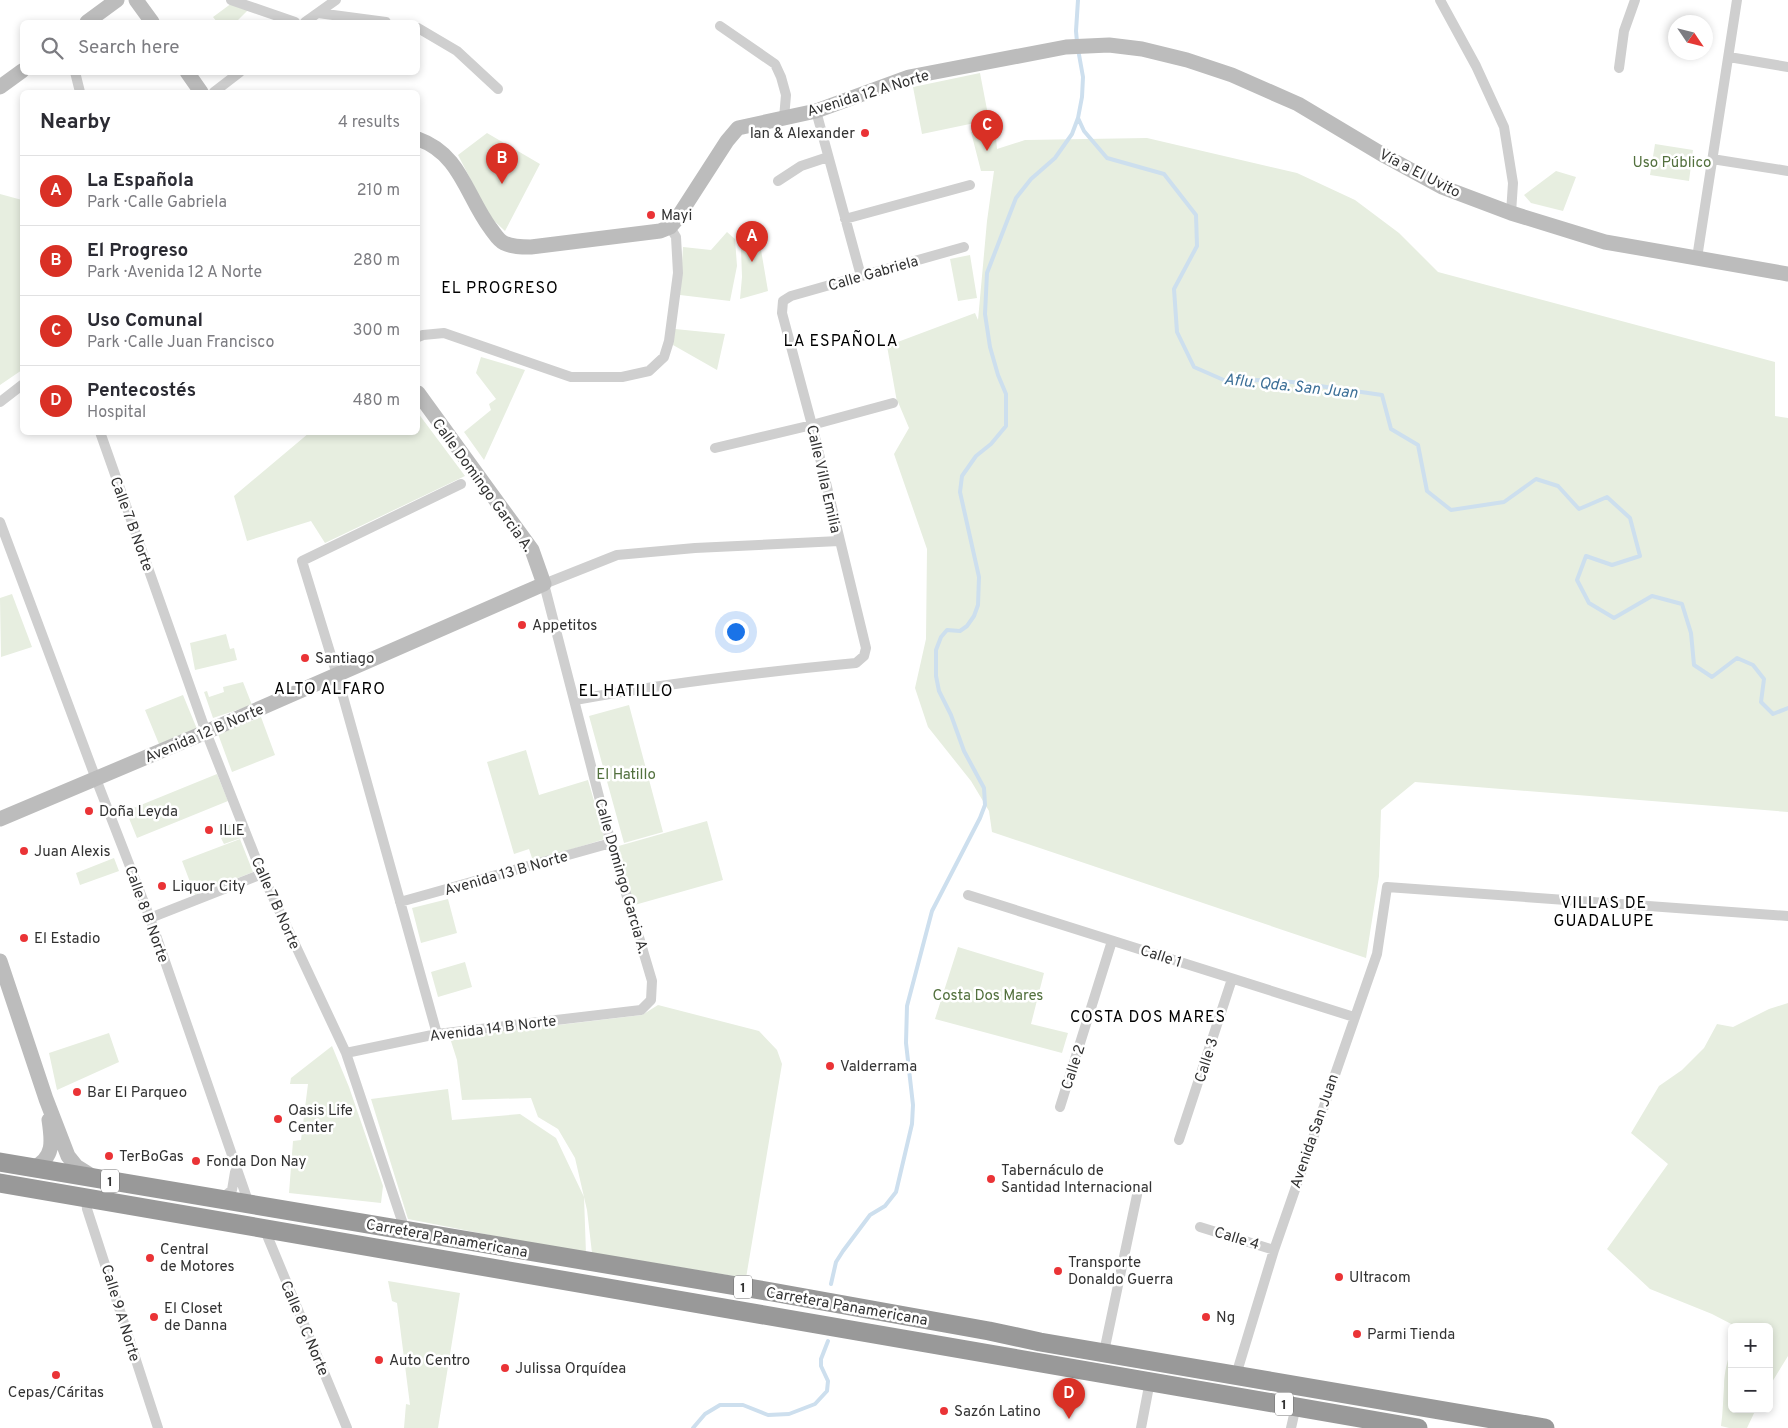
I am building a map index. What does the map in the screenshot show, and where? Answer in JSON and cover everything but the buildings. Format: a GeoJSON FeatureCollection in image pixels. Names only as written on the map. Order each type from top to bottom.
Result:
{"type":"FeatureCollection","features":[{"type":"Feature","properties":{"kind":"highway","name":"Carretera Panamericana"},"geometry":{"type":"LineString","coordinates":[[0,1162],[791,1296],[989,1331],[1040,1342],[1545,1428]]}},
{"type":"Feature","properties":{"kind":"highway"},"geometry":{"type":"LineString","coordinates":[[0,1174],[64,1185],[77,1190],[86,1198],[89,1192],[101,1190],[182,1203],[218,1199]]}},
{"type":"Feature","properties":{"kind":"highway","name":"Carretera Panamericana"},"geometry":{"type":"LineString","coordinates":[[0,1183],[1418,1428]]}},
{"type":"Feature","properties":{"kind":"highway"},"geometry":{"type":"LineString","coordinates":[[249,1204],[255,1212],[265,1218],[353,1233],[384,1249]]}},
{"type":"Feature","properties":{"kind":"highway"},"geometry":{"type":"LineString","coordinates":[[1040,1342],[1074,1356],[1135,1368],[1140,1370],[1150,1381],[1160,1374],[1167,1372],[1228,1374]]}},
{"type":"Feature","properties":{"kind":"street"},"geometry":{"type":"LineString","coordinates":[[90,20],[117,0]]}},
{"type":"Feature","properties":{"kind":"street"},"geometry":{"type":"LineString","coordinates":[[136,0],[151,20]]}},
{"type":"Feature","properties":{"kind":"street"},"geometry":{"type":"LineString","coordinates":[[231,0],[289,20]]}},
{"type":"Feature","properties":{"kind":"street"},"geometry":{"type":"LineString","coordinates":[[308,20],[336,0]]}},
{"type":"Feature","properties":{"kind":"street"},"geometry":{"type":"LineString","coordinates":[[1440,0],[1476,66],[1504,127],[1513,183],[1511,213]]}},
{"type":"Feature","properties":{"kind":"street"},"geometry":{"type":"LineString","coordinates":[[1619,68],[1624,31],[1635,0]]}},
{"type":"Feature","properties":{"kind":"street"},"geometry":{"type":"LineString","coordinates":[[1697,258],[1737,0]]}},
{"type":"Feature","properties":{"kind":"street"},"geometry":{"type":"LineString","coordinates":[[318,14],[369,20]]}},
{"type":"Feature","properties":{"kind":"street"},"geometry":{"type":"LineString","coordinates":[[720,26],[775,64],[786,95],[784,118]]}},
{"type":"Feature","properties":{"kind":"street"},"geometry":{"type":"LineString","coordinates":[[420,29],[457,51],[498,89]]}},
{"type":"Feature","properties":{"kind":"street","name":"Vía a El Uvito"},"geometry":{"type":"LineString","coordinates":[[1066,47],[1109,45],[1142,49],[1187,60],[1232,75],[1298,104],[1385,156],[1442,187],[1511,213],[1605,242],[1788,274]]}},
{"type":"Feature","properties":{"kind":"street","name":"Avenida 12 A Norte"},"geometry":{"type":"LineString","coordinates":[[670,227],[682,213],[727,141],[738,128],[816,111],[909,77],[1066,47]]}},
{"type":"Feature","properties":{"kind":"street"},"geometry":{"type":"LineString","coordinates":[[1729,57],[1788,67]]}},
{"type":"Feature","properties":{"kind":"street"},"geometry":{"type":"LineString","coordinates":[[0,87],[20,72]]}},
{"type":"Feature","properties":{"kind":"street"},"geometry":{"type":"LineString","coordinates":[[76,75],[80,90]]}},
{"type":"Feature","properties":{"kind":"street"},"geometry":{"type":"LineString","coordinates":[[189,75],[200,90]]}},
{"type":"Feature","properties":{"kind":"street"},"geometry":{"type":"LineString","coordinates":[[217,90],[236,75]]}},
{"type":"Feature","properties":{"kind":"street"},"geometry":{"type":"LineString","coordinates":[[816,111],[861,276]]}},
{"type":"Feature","properties":{"kind":"street"},"geometry":{"type":"LineString","coordinates":[[420,140],[431,143],[447,156],[462,177],[483,219],[498,239],[504,243],[530,247],[660,230],[670,227],[676,237],[678,273],[669,341],[664,357],[649,371],[622,378],[571,377],[444,333],[420,336]]}},
{"type":"Feature","properties":{"kind":"street"},"geometry":{"type":"LineString","coordinates":[[778,181],[800,166],[828,157]]}},
{"type":"Feature","properties":{"kind":"street"},"geometry":{"type":"LineString","coordinates":[[1712,159],[1788,170]]}},
{"type":"Feature","properties":{"kind":"street"},"geometry":{"type":"LineString","coordinates":[[845,219],[970,185]]}},
{"type":"Feature","properties":{"kind":"street","name":"Calle Gabriela"},"geometry":{"type":"LineString","coordinates":[[782,301],[791,296],[964,247]]}},
{"type":"Feature","properties":{"kind":"street","name":"Calle Villa Emilia"},"geometry":{"type":"LineString","coordinates":[[575,700],[673,683],[749,673],[856,663],[864,656],[866,648],[812,425],[782,313],[782,301]]}},
{"type":"Feature","properties":{"kind":"street"},"geometry":{"type":"LineString","coordinates":[[0,402],[20,387]]}},
{"type":"Feature","properties":{"kind":"street","name":"Calle Domingo Garcia A."},"geometry":{"type":"LineString","coordinates":[[420,397],[532,550],[544,584],[612,843],[652,981],[651,1000],[641,1010]]}},
{"type":"Feature","properties":{"kind":"street"},"geometry":{"type":"LineString","coordinates":[[715,448],[893,403]]}},
{"type":"Feature","properties":{"kind":"street","name":"Calle 7 B Norte"},"geometry":{"type":"LineString","coordinates":[[101,435],[206,732],[262,874],[346,1053],[406,1230]]}},
{"type":"Feature","properties":{"kind":"street"},"geometry":{"type":"LineString","coordinates":[[437,1034],[337,675],[302,561],[461,484]]}},
{"type":"Feature","properties":{"kind":"street","name":"Calle 8 B Norte"},"geometry":{"type":"LineString","coordinates":[[0,522],[150,918],[249,1204]]}},
{"type":"Feature","properties":{"kind":"street"},"geometry":{"type":"LineString","coordinates":[[544,584],[617,555],[695,548],[839,541]]}},
{"type":"Feature","properties":{"kind":"street","name":"Avenida 12 B Norte"},"geometry":{"type":"LineString","coordinates":[[0,819],[206,732],[544,584]]}},
{"type":"Feature","properties":{"kind":"street","name":"Avenida 13 B Norte"},"geometry":{"type":"LineString","coordinates":[[400,902],[612,843]]}},
{"type":"Feature","properties":{"kind":"street"},"geometry":{"type":"LineString","coordinates":[[150,918],[262,874]]}},
{"type":"Feature","properties":{"kind":"street","name":"Avenida San Juan"},"geometry":{"type":"LineString","coordinates":[[1228,1374],[1274,1250],[1377,954],[1387,887],[1788,916]]}},
{"type":"Feature","properties":{"kind":"street","name":"Calle 1"},"geometry":{"type":"LineString","coordinates":[[968,895],[1354,1017]]}},
{"type":"Feature","properties":{"kind":"street","name":"Calle 2"},"geometry":{"type":"LineString","coordinates":[[1060,1107],[1112,941]]}},
{"type":"Feature","properties":{"kind":"street"},"geometry":{"type":"LineString","coordinates":[[0,961],[46,1099],[68,1156],[76,1166],[100,1179]]}},
{"type":"Feature","properties":{"kind":"street","name":"Calle 3"},"geometry":{"type":"LineString","coordinates":[[1179,1140],[1232,979]]}},
{"type":"Feature","properties":{"kind":"street","name":"Avenida 14 B Norte"},"geometry":{"type":"LineString","coordinates":[[346,1053],[437,1034],[641,1010]]}},
{"type":"Feature","properties":{"kind":"street"},"geometry":{"type":"LineString","coordinates":[[33,1168],[42,1164],[50,1149],[46,1099]]}},
{"type":"Feature","properties":{"kind":"street"},"geometry":{"type":"LineString","coordinates":[[218,1199],[232,1190],[235,1168]]}},
{"type":"Feature","properties":{"kind":"street"},"geometry":{"type":"LineString","coordinates":[[1104,1352],[1137,1195]]}},
{"type":"Feature","properties":{"kind":"street","name":"Calle 9 A Norte"},"geometry":{"type":"LineString","coordinates":[[86,1198],[87,1209],[158,1428]]}},
{"type":"Feature","properties":{"kind":"street","name":"Calle 4"},"geometry":{"type":"LineString","coordinates":[[1200,1227],[1274,1250]]}},
{"type":"Feature","properties":{"kind":"street","name":"Calle 8 C Norte"},"geometry":{"type":"LineString","coordinates":[[264,1228],[346,1428]]}},
{"type":"Feature","properties":{"kind":"street"},"geometry":{"type":"LineString","coordinates":[[1141,1428],[1150,1381]]}},
{"type":"Feature","properties":{"kind":"street"},"geometry":{"type":"LineString","coordinates":[[1291,1428],[1296,1406]]}},
{"type":"Feature","properties":{"kind":"green space"},"geometry":{"type":"Polygon","coordinates":[[[232,3],[248,10],[238,20],[215,20],[213,17],[232,3]]]}},
{"type":"Feature","properties":{"kind":"green space"},"geometry":{"type":"Polygon","coordinates":[[[980,73],[989,120],[922,134],[913,87],[980,73]]]}},
{"type":"Feature","properties":{"kind":"green space"},"geometry":{"type":"Polygon","coordinates":[[[995,126],[997,149],[1025,140],[1147,138],[1297,173],[1355,200],[1399,233],[1438,272],[1775,362],[1775,416],[1788,418],[1788,812],[1415,782],[1381,810],[1379,876],[1366,958],[992,832],[989,811],[971,781],[928,727],[915,688],[926,639],[927,549],[894,454],[909,428],[897,402],[887,346],[975,313],[978,320],[987,221],[994,171],[981,171],[971,132],[995,126]]]}},
{"type":"Feature","properties":{"kind":"green space"},"geometry":{"type":"Polygon","coordinates":[[[487,133],[540,164],[505,231],[490,217],[458,155],[487,133]]]}},
{"type":"Feature","properties":{"kind":"green space","name":"Uso Público"},"geometry":{"type":"Polygon","coordinates":[[[1655,144],[1693,150],[1689,181],[1650,175],[1655,144]]]}},
{"type":"Feature","properties":{"kind":"green space"},"geometry":{"type":"Polygon","coordinates":[[[1556,171],[1576,177],[1563,211],[1531,203],[1524,195],[1556,171]]]}},
{"type":"Feature","properties":{"kind":"green space"},"geometry":{"type":"Polygon","coordinates":[[[0,194],[20,199],[20,371],[0,385],[0,194]]]}},
{"type":"Feature","properties":{"kind":"green space"},"geometry":{"type":"Polygon","coordinates":[[[727,232],[735,239],[737,266],[730,301],[680,295],[683,247],[711,250],[727,232]]]}},
{"type":"Feature","properties":{"kind":"green space","name":"LA ESPAÑOLA"},"geometry":{"type":"Polygon","coordinates":[[[760,244],[768,291],[740,299],[742,277],[741,248],[760,244]]]}},
{"type":"Feature","properties":{"kind":"green space"},"geometry":{"type":"Polygon","coordinates":[[[970,255],[977,298],[958,301],[950,259],[970,255]]]}},
{"type":"Feature","properties":{"kind":"green space"},"geometry":{"type":"Polygon","coordinates":[[[675,329],[725,334],[717,370],[673,345],[675,329]]]}},
{"type":"Feature","properties":{"kind":"green space"},"geometry":{"type":"Polygon","coordinates":[[[481,357],[525,370],[484,460],[464,432],[491,410],[489,404],[496,399],[476,373],[481,357]]]}},
{"type":"Feature","properties":{"kind":"green space"},"geometry":{"type":"Polygon","coordinates":[[[420,416],[465,476],[325,543],[311,521],[247,541],[234,496],[307,435],[420,435],[420,416]]]}},
{"type":"Feature","properties":{"kind":"green space"},"geometry":{"type":"Polygon","coordinates":[[[12,594],[32,647],[1,657],[0,598],[12,594]]]}},
{"type":"Feature","properties":{"kind":"green space"},"geometry":{"type":"Polygon","coordinates":[[[226,634],[230,649],[234,648],[237,660],[195,670],[190,643],[226,634]]]}},
{"type":"Feature","properties":{"kind":"green space"},"geometry":{"type":"Polygon","coordinates":[[[243,682],[252,705],[213,718],[204,692],[207,691],[209,697],[224,692],[223,687],[243,682]]]}},
{"type":"Feature","properties":{"kind":"green space"},"geometry":{"type":"Polygon","coordinates":[[[183,695],[197,729],[159,744],[145,710],[183,695]]]}},
{"type":"Feature","properties":{"kind":"green space","name":"El Hatillo"},"geometry":{"type":"Polygon","coordinates":[[[629,705],[663,832],[624,843],[589,716],[629,705]]]}},
{"type":"Feature","properties":{"kind":"green space"},"geometry":{"type":"Polygon","coordinates":[[[261,717],[275,755],[232,772],[218,734],[261,717]]]}},
{"type":"Feature","properties":{"kind":"green space"},"geometry":{"type":"Polygon","coordinates":[[[526,750],[539,795],[588,780],[605,839],[533,861],[529,849],[514,854],[487,762],[526,750]]]}},
{"type":"Feature","properties":{"kind":"green space"},"geometry":{"type":"Polygon","coordinates":[[[217,774],[228,801],[137,838],[126,811],[217,774]]]}},
{"type":"Feature","properties":{"kind":"green space"},"geometry":{"type":"Polygon","coordinates":[[[707,821],[723,880],[631,906],[615,847],[707,821]]]}},
{"type":"Feature","properties":{"kind":"green space"},"geometry":{"type":"Polygon","coordinates":[[[235,823],[241,838],[224,844],[221,838],[225,836],[223,831],[227,829],[226,826],[235,823]]]}},
{"type":"Feature","properties":{"kind":"green space"},"geometry":{"type":"Polygon","coordinates":[[[240,839],[253,872],[195,895],[182,861],[240,839]]]}},
{"type":"Feature","properties":{"kind":"green space"},"geometry":{"type":"Polygon","coordinates":[[[114,858],[119,871],[80,885],[76,873],[114,858]]]}},
{"type":"Feature","properties":{"kind":"green space"},"geometry":{"type":"Polygon","coordinates":[[[448,899],[457,933],[421,943],[412,908],[448,899]]]}},
{"type":"Feature","properties":{"kind":"green space","name":"Costa Dos Mares"},"geometry":{"type":"Polygon","coordinates":[[[958,947],[1044,973],[1031,1024],[1068,1033],[1062,1053],[935,1019],[958,947]]]}},
{"type":"Feature","properties":{"kind":"green space"},"geometry":{"type":"Polygon","coordinates":[[[465,962],[472,987],[438,997],[431,972],[465,962]]]}},
{"type":"Feature","properties":{"kind":"green space"},"geometry":{"type":"Polygon","coordinates":[[[1788,1003],[1788,1356],[1773,1380],[1773,1323],[1729,1323],[1650,1289],[1607,1249],[1668,1164],[1631,1133],[1659,1086],[1682,1070],[1704,1048],[1717,1024],[1733,1027],[1769,1009],[1788,1003]]]}},
{"type":"Feature","properties":{"kind":"green space"},"geometry":{"type":"Polygon","coordinates":[[[658,1005],[759,1031],[777,1050],[782,1064],[746,1278],[592,1253],[587,1210],[575,1158],[558,1129],[538,1117],[531,1098],[462,1100],[457,1060],[450,1038],[642,1015],[658,1005]]]}},
{"type":"Feature","properties":{"kind":"green space"},"geometry":{"type":"Polygon","coordinates":[[[109,1033],[119,1062],[57,1090],[49,1053],[109,1033]]]}},
{"type":"Feature","properties":{"kind":"green space"},"geometry":{"type":"Polygon","coordinates":[[[332,1046],[349,1087],[383,1186],[381,1203],[289,1193],[293,1141],[301,1140],[308,1084],[290,1084],[291,1078],[332,1046]]]}},
{"type":"Feature","properties":{"kind":"green space"},"geometry":{"type":"Polygon","coordinates":[[[448,1089],[452,1120],[520,1114],[556,1138],[584,1197],[586,1254],[408,1219],[371,1099],[448,1089]]]}},
{"type":"Feature","properties":{"kind":"green space"},"geometry":{"type":"Polygon","coordinates":[[[388,1281],[460,1293],[438,1428],[404,1428],[406,1404],[410,1405],[397,1303],[392,1301],[388,1281]]]}},
{"type":"Feature","properties":{"kind":"green space"},"geometry":{"type":"Polygon","coordinates":[[[1728,1361],[1728,1413],[1754,1413],[1747,1428],[1721,1426],[1728,1361]]]}},
{"type":"Feature","properties":{"kind":"waterway"},"geometry":{"type":"LineString","coordinates":[[1077,42],[1078,0]]}},
{"type":"Feature","properties":{"kind":"waterway"},"geometry":{"type":"LineString","coordinates":[[831,1284],[836,1262],[843,1251],[870,1215],[885,1206],[896,1192],[912,1124],[913,1105],[906,1043],[907,1006],[932,911],[985,805],[984,788],[964,751],[951,715],[939,691],[936,676],[936,650],[941,637],[947,630],[960,631],[967,626],[974,616],[978,605],[979,577],[960,492],[962,476],[976,456],[991,444],[1006,426],[1006,394],[990,347],[985,314],[987,273],[1016,198],[1031,179],[1055,158],[1072,134],[1078,118],[1082,97],[1083,77],[1078,49]]}},
{"type":"Feature","properties":{"kind":"waterway","name":"Aflu. Qda. San Juan"},"geometry":{"type":"LineString","coordinates":[[1078,118],[1084,131],[1107,158],[1164,174],[1196,215],[1197,246],[1174,289],[1177,332],[1194,367],[1226,381],[1292,382],[1382,395],[1391,429],[1418,445],[1427,491],[1451,510],[1504,502],[1536,479],[1558,486],[1579,509],[1607,497],[1630,518],[1640,556],[1612,565],[1586,556],[1577,580],[1589,603],[1614,618],[1652,596],[1682,604],[1691,633],[1694,665],[1712,677],[1737,658],[1753,665],[1764,679],[1761,702],[1773,714],[1788,708]]}},
{"type":"Feature","properties":{"kind":"waterway"},"geometry":{"type":"LineString","coordinates":[[693,1428],[705,1414],[720,1405],[743,1405],[768,1415],[789,1414],[815,1404],[827,1391],[828,1381],[821,1366],[821,1359],[828,1341]]}},
{"type":"Feature","properties":{"kind":"place","name":"Ian & Alexander"},"geometry":{"type":"Point","coordinates":[865,133]}},
{"type":"Feature","properties":{"kind":"place","name":"Uso Comunal"},"geometry":{"type":"Point","coordinates":[987,151]}},
{"type":"Feature","properties":{"kind":"place","name":"El Progreso"},"geometry":{"type":"Point","coordinates":[502,184]}},
{"type":"Feature","properties":{"kind":"place","name":"Mayi"},"geometry":{"type":"Point","coordinates":[651,215]}},
{"type":"Feature","properties":{"kind":"place","name":"La Española"},"geometry":{"type":"Point","coordinates":[752,262]}},
{"type":"Feature","properties":{"kind":"place","name":"Appetitos"},"geometry":{"type":"Point","coordinates":[522,625]}},
{"type":"Feature","properties":{"kind":"place","name":"Santiago"},"geometry":{"type":"Point","coordinates":[305,658]}},
{"type":"Feature","properties":{"kind":"place","name":"Doña Leyda"},"geometry":{"type":"Point","coordinates":[89,811]}},
{"type":"Feature","properties":{"kind":"place","name":"ILIE"},"geometry":{"type":"Point","coordinates":[209,830]}},
{"type":"Feature","properties":{"kind":"place","name":"Juan Alexis"},"geometry":{"type":"Point","coordinates":[24,851]}},
{"type":"Feature","properties":{"kind":"place","name":"Liquor City"},"geometry":{"type":"Point","coordinates":[162,886]}},
{"type":"Feature","properties":{"kind":"place","name":"El Estadio"},"geometry":{"type":"Point","coordinates":[24,938]}},
{"type":"Feature","properties":{"kind":"place","name":"Valderrama"},"geometry":{"type":"Point","coordinates":[830,1066]}},
{"type":"Feature","properties":{"kind":"place","name":"Bar El Parqueo"},"geometry":{"type":"Point","coordinates":[77,1092]}},
{"type":"Feature","properties":{"kind":"place","name":"Oasis Life Center"},"geometry":{"type":"Point","coordinates":[278,1119]}},
{"type":"Feature","properties":{"kind":"place","name":"TerBoGas"},"geometry":{"type":"Point","coordinates":[109,1156]}},
{"type":"Feature","properties":{"kind":"place","name":"Fonda Don Nay"},"geometry":{"type":"Point","coordinates":[196,1161]}},
{"type":"Feature","properties":{"kind":"place","name":"Tabernáculo de Santidad Internacional"},"geometry":{"type":"Point","coordinates":[991,1179]}},
{"type":"Feature","properties":{"kind":"place","name":"Central de Motores"},"geometry":{"type":"Point","coordinates":[150,1258]}},
{"type":"Feature","properties":{"kind":"place","name":"Transporte Donaldo Guerra"},"geometry":{"type":"Point","coordinates":[1058,1271]}},
{"type":"Feature","properties":{"kind":"place","name":"Ultracom"},"geometry":{"type":"Point","coordinates":[1339,1277]}},
{"type":"Feature","properties":{"kind":"place","name":"El Closet de Danna"},"geometry":{"type":"Point","coordinates":[154,1317]}},
{"type":"Feature","properties":{"kind":"place","name":"Ng"},"geometry":{"type":"Point","coordinates":[1206,1317]}},
{"type":"Feature","properties":{"kind":"place","name":"Parmi Tienda"},"geometry":{"type":"Point","coordinates":[1357,1334]}},
{"type":"Feature","properties":{"kind":"place","name":"Auto Centro"},"geometry":{"type":"Point","coordinates":[379,1360]}},
{"type":"Feature","properties":{"kind":"place","name":"Julissa Orquídea"},"geometry":{"type":"Point","coordinates":[505,1368]}},
{"type":"Feature","properties":{"kind":"place","name":"Cepas/Cáritas"},"geometry":{"type":"Point","coordinates":[56,1375]}},
{"type":"Feature","properties":{"kind":"place","name":"Sazón Latino"},"geometry":{"type":"Point","coordinates":[944,1411]}},
{"type":"Feature","properties":{"kind":"place","name":"Pentecostés"},"geometry":{"type":"Point","coordinates":[1069,1419]}},
{"type":"Feature","properties":{"kind":"district","name":"EL PROGRESO"},"geometry":{"type":"Point","coordinates":[500,287]}},
{"type":"Feature","properties":{"kind":"district","name":"LA ESPAÑOLA"},"geometry":{"type":"Point","coordinates":[841,340]}},
{"type":"Feature","properties":{"kind":"district","name":"ALTO ALFARO"},"geometry":{"type":"Point","coordinates":[330,688]}},
{"type":"Feature","properties":{"kind":"district","name":"EL HATILLO"},"geometry":{"type":"Point","coordinates":[626,690]}},
{"type":"Feature","properties":{"kind":"district","name":"VILLAS DE GUADALUPE"},"geometry":{"type":"Point","coordinates":[1604,911]}},
{"type":"Feature","properties":{"kind":"district","name":"COSTA DOS MARES"},"geometry":{"type":"Point","coordinates":[1148,1016]}}]}
